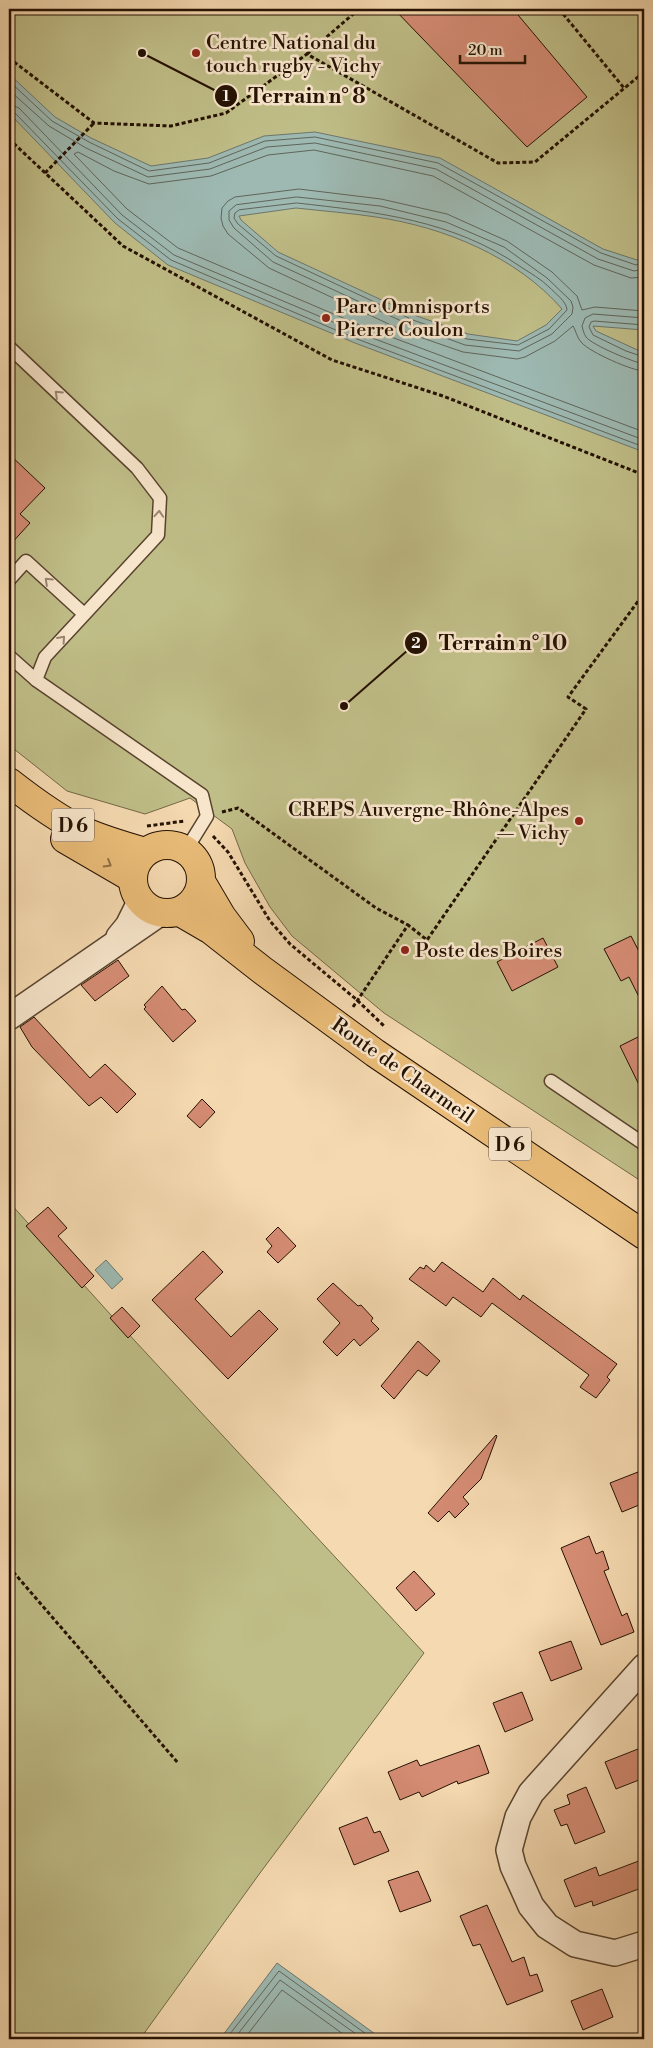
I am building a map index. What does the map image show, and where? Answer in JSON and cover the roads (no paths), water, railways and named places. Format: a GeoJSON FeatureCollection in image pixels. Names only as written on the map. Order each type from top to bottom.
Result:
{"type":"FeatureCollection","features":[{"type":"Feature","properties":{"kind":"main road","name":"D 6"},"geometry":{"type":"LineString","coordinates":[[9,782],[48,811],[82,830],[145,852]]}},
{"type":"Feature","properties":{"kind":"main road","name":"Route de Charmeil"},"geometry":{"type":"LineString","coordinates":[[9,800],[42,825],[153,901],[211,930],[375,1053],[644,1235]]}},
{"type":"Feature","properties":{"kind":"main road"},"geometry":{"type":"LineString","coordinates":[[193,839],[174,845],[158,845],[145,852],[137,862],[153,901],[194,901],[202,883]]}},
{"type":"Feature","properties":{"kind":"main road","name":"Route de Charmeil"},"geometry":{"type":"LineString","coordinates":[[193,839],[202,883],[222,917],[262,970]]}},
{"type":"Feature","properties":{"kind":"street"},"geometry":{"type":"LineString","coordinates":[[9,1017],[110,949],[128,926],[153,901]]}},
{"type":"Feature","properties":{"kind":"street"},"geometry":{"type":"LineString","coordinates":[[644,1667],[532,1793],[518,1817],[509,1850],[513,1866],[531,1906],[547,1926],[575,1944],[615,1954],[644,1944]]}},
{"type":"Feature","properties":{"kind":"lane"},"geometry":{"type":"LineString","coordinates":[[9,348],[137,468],[160,498],[158,535],[45,658],[36,680]]}},
{"type":"Feature","properties":{"kind":"lane"},"geometry":{"type":"LineString","coordinates":[[9,580],[26,561],[84,614]]}},
{"type":"Feature","properties":{"kind":"lane"},"geometry":{"type":"LineString","coordinates":[[9,656],[36,680],[202,795],[207,816],[193,839]]}},
{"type":"Feature","properties":{"kind":"lane"},"geometry":{"type":"LineString","coordinates":[[551,1081],[644,1144]]}},
{"type":"Feature","properties":{"kind":"water"},"geometry":{"type":"Polygon","coordinates":[[[9,74],[55,117],[91,138],[151,166],[208,158],[264,136],[315,132],[440,158],[603,249],[637,260],[644,256],[644,330],[593,326],[596,331],[644,353],[644,452],[355,343],[168,265],[115,223],[9,113],[9,74]],[[296,208],[239,216],[241,220],[278,252],[414,315],[468,334],[517,341],[546,325],[562,309],[524,274],[478,247],[453,237],[402,222],[296,208]]]}},
{"type":"Feature","properties":{"kind":"water"},"geometry":{"type":"Polygon","coordinates":[[[106,1260],[123,1279],[112,1289],[95,1270],[106,1260]]]}},
{"type":"Feature","properties":{"kind":"water"},"geometry":{"type":"Polygon","coordinates":[[[277,1963],[382,2039],[220,2039],[277,1963]]]}},
{"type":"Feature","properties":{"kind":"place","name":"Terrain n° 8"},"geometry":{"type":"Point","coordinates":[142,53]}},
{"type":"Feature","properties":{"kind":"place","name":"Centre National du touch rugby - Vichy"},"geometry":{"type":"Point","coordinates":[196,53]}},
{"type":"Feature","properties":{"kind":"place","name":"Parc Omnisports Pierre Coulon"},"geometry":{"type":"Point","coordinates":[326,318]}},
{"type":"Feature","properties":{"kind":"place","name":"Terrain n° 10"},"geometry":{"type":"Point","coordinates":[344,706]}},
{"type":"Feature","properties":{"kind":"place","name":"CREPS Auvergne-Rhône-Alpes — Vichy"},"geometry":{"type":"Point","coordinates":[579,821]}},
{"type":"Feature","properties":{"kind":"place","name":"Poste des Boires"},"geometry":{"type":"Point","coordinates":[405,950]}}]}
